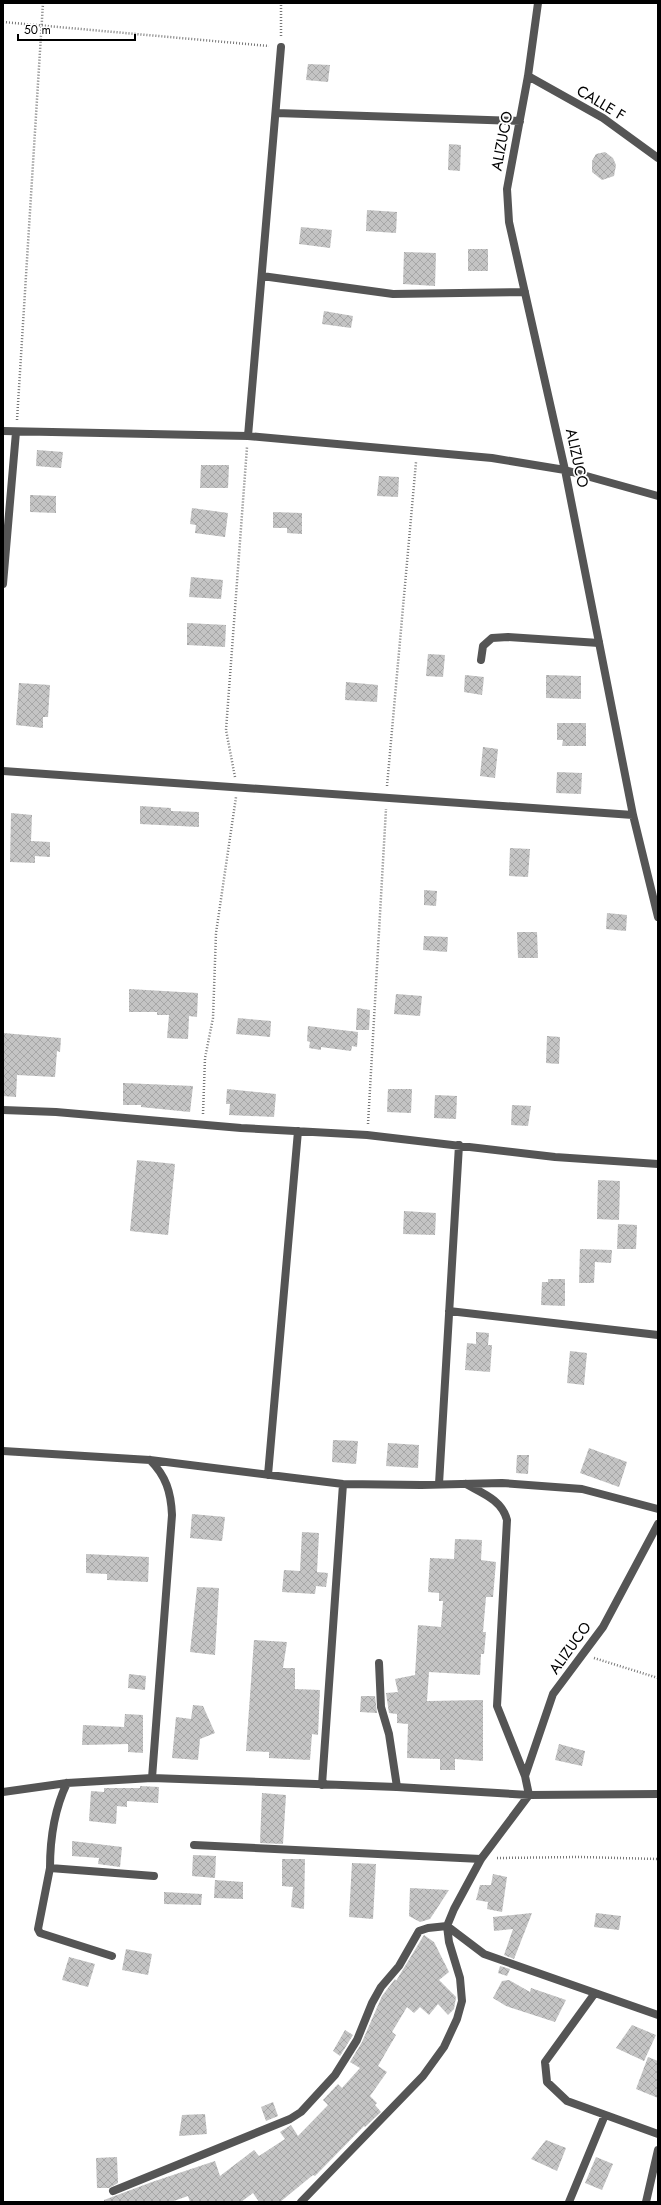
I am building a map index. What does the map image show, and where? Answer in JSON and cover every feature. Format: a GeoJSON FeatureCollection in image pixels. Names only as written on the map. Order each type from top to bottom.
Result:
{"type":"FeatureCollection","features":[{"type":"Feature","properties":{"kind":"street","name":"ALIZUCO"},"geometry":{"type":"LineString","coordinates":[[538,3],[528,76],[507,189],[510,222],[566,470],[633,815],[658,917]]}},
{"type":"Feature","properties":{"kind":"street"},"geometry":{"type":"LineString","coordinates":[[248,436],[281,47]]}},
{"type":"Feature","properties":{"kind":"street","name":"CALLE F"},"geometry":{"type":"LineString","coordinates":[[528,76],[603,118],[658,158]]}},
{"type":"Feature","properties":{"kind":"street"},"geometry":{"type":"LineString","coordinates":[[276,113],[520,121]]}},
{"type":"Feature","properties":{"kind":"street"},"geometry":{"type":"LineString","coordinates":[[262,276],[393,294],[525,292]]}},
{"type":"Feature","properties":{"kind":"street"},"geometry":{"type":"LineString","coordinates":[[3,431],[248,436],[492,458],[566,470],[658,496]]}},
{"type":"Feature","properties":{"kind":"street"},"geometry":{"type":"LineString","coordinates":[[3,584],[16,432]]}},
{"type":"Feature","properties":{"kind":"street"},"geometry":{"type":"LineString","coordinates":[[481,660],[483,646],[492,638],[508,637],[599,643]]}},
{"type":"Feature","properties":{"kind":"street"},"geometry":{"type":"LineString","coordinates":[[3,771],[633,815]]}},
{"type":"Feature","properties":{"kind":"street"},"geometry":{"type":"LineString","coordinates":[[3,1110],[367,1135],[555,1157],[658,1164]]}},
{"type":"Feature","properties":{"kind":"street"},"geometry":{"type":"LineString","coordinates":[[268,1475],[298,1131]]}},
{"type":"Feature","properties":{"kind":"street"},"geometry":{"type":"LineString","coordinates":[[439,1484],[459,1145]]}},
{"type":"Feature","properties":{"kind":"street"},"geometry":{"type":"LineString","coordinates":[[449,1311],[658,1335]]}},
{"type":"Feature","properties":{"kind":"street"},"geometry":{"type":"LineString","coordinates":[[3,1450],[150,1460],[343,1484],[502,1483],[582,1489],[658,1509]]}},
{"type":"Feature","properties":{"kind":"street"},"geometry":{"type":"LineString","coordinates":[[150,1460],[160,1471],[172,1498],[172,1515],[152,1778]]}},
{"type":"Feature","properties":{"kind":"street"},"geometry":{"type":"LineString","coordinates":[[322,1785],[343,1484]]}},
{"type":"Feature","properties":{"kind":"street"},"geometry":{"type":"LineString","coordinates":[[301,2202],[423,2076],[444,2047],[457,2019],[462,2001],[460,1978],[449,1942],[448,1926],[454,1909],[481,1859],[529,1795],[525,1776],[497,1706],[507,1520],[504,1510],[493,1500],[465,1484]]}},
{"type":"Feature","properties":{"kind":"street","name":"ALIZUCO"},"geometry":{"type":"LineString","coordinates":[[525,1776],[554,1694],[603,1627],[658,1524]]}},
{"type":"Feature","properties":{"kind":"street"},"geometry":{"type":"LineString","coordinates":[[379,1663],[381,1707],[389,1734],[397,1787]]}},
{"type":"Feature","properties":{"kind":"street"},"geometry":{"type":"LineString","coordinates":[[3,1792],[67,1783],[152,1778],[397,1787],[529,1795],[658,1794]]}},
{"type":"Feature","properties":{"kind":"street"},"geometry":{"type":"LineString","coordinates":[[67,1783],[59,1801],[52,1828],[50,1868],[38,1929],[40,1933],[112,1956]]}},
{"type":"Feature","properties":{"kind":"street"},"geometry":{"type":"LineString","coordinates":[[194,1845],[481,1859]]}},
{"type":"Feature","properties":{"kind":"street"},"geometry":{"type":"LineString","coordinates":[[50,1868],[154,1876]]}},
{"type":"Feature","properties":{"kind":"street"},"geometry":{"type":"LineString","coordinates":[[113,2191],[290,2119],[301,2112],[335,2075],[357,2040],[372,2003],[381,1987],[399,1966],[419,1931],[428,1928],[448,1926],[484,1954],[658,2015]]}},
{"type":"Feature","properties":{"kind":"street"},"geometry":{"type":"LineString","coordinates":[[595,1993],[545,2062],[547,2082],[567,2101],[658,2134]]}},
{"type":"Feature","properties":{"kind":"street"},"geometry":{"type":"LineString","coordinates":[[570,2202],[605,2115]]}},
{"type":"Feature","properties":{"kind":"street"},"geometry":{"type":"LineString","coordinates":[[646,2202],[658,2150]]}},
{"type":"Feature","properties":{"kind":"path"},"geometry":{"type":"LineString","coordinates":[[16,432],[43,3]]}},
{"type":"Feature","properties":{"kind":"path"},"geometry":{"type":"LineString","coordinates":[[3,22],[281,47],[281,3]]}},
{"type":"Feature","properties":{"kind":"path"},"geometry":{"type":"LineString","coordinates":[[583,1654],[658,1678]]}},
{"type":"Feature","properties":{"kind":"path"},"geometry":{"type":"LineString","coordinates":[[481,1859],[580,1857],[658,1858]]}},
{"type":"Feature","properties":{"kind":"building"},"geometry":{"type":"Polygon","coordinates":[[[308,64],[330,65],[328,82],[306,80],[308,64]]]}},
{"type":"Feature","properties":{"kind":"building"},"geometry":{"type":"Polygon","coordinates":[[[449,144],[461,145],[460,171],[448,170],[449,144]]]}},
{"type":"Feature","properties":{"kind":"building"},"geometry":{"type":"Polygon","coordinates":[[[605,152],[613,158],[616,165],[614,176],[602,180],[592,172],[592,161],[596,154],[605,152]]]}},
{"type":"Feature","properties":{"kind":"building"},"geometry":{"type":"Polygon","coordinates":[[[367,210],[397,212],[396,233],[366,231],[367,210]]]}},
{"type":"Feature","properties":{"kind":"building"},"geometry":{"type":"Polygon","coordinates":[[[301,227],[332,230],[330,248],[299,244],[301,227]]]}},
{"type":"Feature","properties":{"kind":"building"},"geometry":{"type":"Polygon","coordinates":[[[468,249],[488,249],[488,271],[468,271],[468,249]]]}},
{"type":"Feature","properties":{"kind":"building"},"geometry":{"type":"Polygon","coordinates":[[[404,252],[436,253],[435,286],[403,284],[404,252]]]}},
{"type":"Feature","properties":{"kind":"building"},"geometry":{"type":"Polygon","coordinates":[[[324,311],[353,316],[351,328],[322,324],[324,311]]]}},
{"type":"Feature","properties":{"kind":"building"},"geometry":{"type":"Polygon","coordinates":[[[37,450],[63,452],[61,468],[36,466],[37,450]]]}},
{"type":"Feature","properties":{"kind":"building"},"geometry":{"type":"Polygon","coordinates":[[[201,465],[229,465],[228,488],[200,488],[201,465]]]}},
{"type":"Feature","properties":{"kind":"building"},"geometry":{"type":"Polygon","coordinates":[[[379,476],[399,477],[398,497],[377,496],[379,476]]]}},
{"type":"Feature","properties":{"kind":"building"},"geometry":{"type":"Polygon","coordinates":[[[30,495],[56,496],[56,513],[30,512],[30,495]]]}},
{"type":"Feature","properties":{"kind":"building"},"geometry":{"type":"Polygon","coordinates":[[[192,508],[228,513],[225,537],[195,533],[196,525],[190,524],[192,508]]]}},
{"type":"Feature","properties":{"kind":"building"},"geometry":{"type":"Polygon","coordinates":[[[273,512],[302,513],[302,534],[287,533],[287,528],[273,528],[273,512]]]}},
{"type":"Feature","properties":{"kind":"building"},"geometry":{"type":"Polygon","coordinates":[[[191,577],[223,580],[221,599],[189,597],[191,577]]]}},
{"type":"Feature","properties":{"kind":"building"},"geometry":{"type":"Polygon","coordinates":[[[187,623],[226,625],[225,647],[187,645],[187,623]]]}},
{"type":"Feature","properties":{"kind":"building"},"geometry":{"type":"Polygon","coordinates":[[[428,654],[445,655],[443,677],[426,676],[428,654]]]}},
{"type":"Feature","properties":{"kind":"building"},"geometry":{"type":"Polygon","coordinates":[[[465,675],[484,677],[482,695],[464,692],[465,675]]]}},
{"type":"Feature","properties":{"kind":"building"},"geometry":{"type":"Polygon","coordinates":[[[546,675],[581,676],[581,699],[546,698],[546,675]]]}},
{"type":"Feature","properties":{"kind":"building"},"geometry":{"type":"Polygon","coordinates":[[[346,682],[378,685],[377,702],[345,700],[346,682]]]}},
{"type":"Feature","properties":{"kind":"building"},"geometry":{"type":"Polygon","coordinates":[[[19,683],[50,685],[48,717],[43,717],[43,728],[16,725],[19,683]]]}},
{"type":"Feature","properties":{"kind":"building"},"geometry":{"type":"Polygon","coordinates":[[[557,723],[586,723],[586,746],[562,746],[563,740],[557,740],[557,723]]]}},
{"type":"Feature","properties":{"kind":"building"},"geometry":{"type":"Polygon","coordinates":[[[483,747],[498,749],[495,778],[480,776],[483,747]]]}},
{"type":"Feature","properties":{"kind":"building"},"geometry":{"type":"Polygon","coordinates":[[[557,772],[582,773],[581,794],[556,793],[557,772]]]}},
{"type":"Feature","properties":{"kind":"building"},"geometry":{"type":"Polygon","coordinates":[[[140,806],[171,808],[171,811],[199,812],[199,827],[140,824],[140,806]]]}},
{"type":"Feature","properties":{"kind":"building"},"geometry":{"type":"Polygon","coordinates":[[[11,813],[32,815],[31,841],[50,842],[50,857],[35,856],[35,863],[10,862],[11,813]]]}},
{"type":"Feature","properties":{"kind":"building"},"geometry":{"type":"Polygon","coordinates":[[[510,848],[530,849],[528,877],[509,876],[510,848]]]}},
{"type":"Feature","properties":{"kind":"building"},"geometry":{"type":"Polygon","coordinates":[[[424,890],[437,891],[436,906],[424,905],[424,890]]]}},
{"type":"Feature","properties":{"kind":"building"},"geometry":{"type":"Polygon","coordinates":[[[607,913],[627,915],[626,931],[606,929],[607,913]]]}},
{"type":"Feature","properties":{"kind":"building"},"geometry":{"type":"Polygon","coordinates":[[[517,932],[537,932],[538,958],[518,958],[517,932]]]}},
{"type":"Feature","properties":{"kind":"building"},"geometry":{"type":"Polygon","coordinates":[[[424,936],[448,937],[447,952],[423,950],[424,936]]]}},
{"type":"Feature","properties":{"kind":"building"},"geometry":{"type":"Polygon","coordinates":[[[129,989],[198,993],[197,1017],[189,1016],[188,1039],[167,1038],[169,1015],[157,1015],[157,1012],[129,1012],[129,989]]]}},
{"type":"Feature","properties":{"kind":"building"},"geometry":{"type":"Polygon","coordinates":[[[396,994],[422,996],[420,1016],[394,1014],[396,994]]]}},
{"type":"Feature","properties":{"kind":"building"},"geometry":{"type":"Polygon","coordinates":[[[357,1008],[370,1010],[369,1030],[356,1030],[357,1008]]]}},
{"type":"Feature","properties":{"kind":"building"},"geometry":{"type":"Polygon","coordinates":[[[238,1018],[271,1021],[270,1037],[236,1034],[238,1018]]]}},
{"type":"Feature","properties":{"kind":"building"},"geometry":{"type":"Polygon","coordinates":[[[308,1026],[358,1032],[357,1047],[352,1046],[351,1051],[321,1047],[321,1050],[309,1048],[310,1042],[307,1041],[308,1026]]]}},
{"type":"Feature","properties":{"kind":"building"},"geometry":{"type":"Polygon","coordinates":[[[3,1033],[61,1038],[60,1052],[57,1051],[55,1077],[17,1075],[16,1097],[3,1096],[3,1033]]]}},
{"type":"Feature","properties":{"kind":"building"},"geometry":{"type":"Polygon","coordinates":[[[547,1036],[560,1037],[559,1064],[546,1063],[547,1036]]]}},
{"type":"Feature","properties":{"kind":"building"},"geometry":{"type":"Polygon","coordinates":[[[123,1083],[193,1086],[190,1112],[141,1107],[141,1105],[123,1105],[123,1083]]]}},
{"type":"Feature","properties":{"kind":"building"},"geometry":{"type":"Polygon","coordinates":[[[227,1089],[276,1094],[274,1117],[229,1115],[230,1104],[226,1104],[227,1089]]]}},
{"type":"Feature","properties":{"kind":"building"},"geometry":{"type":"Polygon","coordinates":[[[388,1089],[412,1089],[411,1113],[387,1112],[388,1089]]]}},
{"type":"Feature","properties":{"kind":"building"},"geometry":{"type":"Polygon","coordinates":[[[435,1095],[457,1096],[456,1119],[434,1118],[435,1095]]]}},
{"type":"Feature","properties":{"kind":"building"},"geometry":{"type":"Polygon","coordinates":[[[512,1105],[531,1106],[528,1126],[511,1125],[512,1105]]]}},
{"type":"Feature","properties":{"kind":"building"},"geometry":{"type":"Polygon","coordinates":[[[137,1160],[175,1164],[168,1235],[130,1231],[137,1160]]]}},
{"type":"Feature","properties":{"kind":"building"},"geometry":{"type":"Polygon","coordinates":[[[598,1180],[620,1181],[619,1220],[597,1219],[598,1180]]]}},
{"type":"Feature","properties":{"kind":"building"},"geometry":{"type":"Polygon","coordinates":[[[404,1211],[436,1213],[435,1235],[403,1234],[404,1211]]]}},
{"type":"Feature","properties":{"kind":"building"},"geometry":{"type":"Polygon","coordinates":[[[618,1224],[637,1225],[636,1249],[617,1249],[618,1224]]]}},
{"type":"Feature","properties":{"kind":"building"},"geometry":{"type":"Polygon","coordinates":[[[580,1249],[612,1250],[611,1263],[595,1262],[594,1283],[579,1283],[580,1249]]]}},
{"type":"Feature","properties":{"kind":"building"},"geometry":{"type":"Polygon","coordinates":[[[548,1279],[565,1279],[565,1306],[541,1305],[542,1282],[548,1282],[548,1279]]]}},
{"type":"Feature","properties":{"kind":"building"},"geometry":{"type":"Polygon","coordinates":[[[476,1332],[489,1333],[488,1345],[492,1345],[490,1372],[465,1370],[467,1343],[476,1344],[476,1332]]]}},
{"type":"Feature","properties":{"kind":"building"},"geometry":{"type":"Polygon","coordinates":[[[570,1351],[587,1353],[584,1385],[567,1383],[570,1351]]]}},
{"type":"Feature","properties":{"kind":"building"},"geometry":{"type":"Polygon","coordinates":[[[333,1440],[358,1441],[356,1464],[332,1462],[333,1440]]]}},
{"type":"Feature","properties":{"kind":"building"},"geometry":{"type":"Polygon","coordinates":[[[388,1443],[419,1445],[418,1468],[386,1466],[388,1443]]]}},
{"type":"Feature","properties":{"kind":"building"},"geometry":{"type":"Polygon","coordinates":[[[589,1448],[627,1462],[619,1487],[580,1473],[589,1448]]]}},
{"type":"Feature","properties":{"kind":"building"},"geometry":{"type":"Polygon","coordinates":[[[517,1455],[529,1455],[528,1474],[516,1473],[517,1455]]]}},
{"type":"Feature","properties":{"kind":"building"},"geometry":{"type":"Polygon","coordinates":[[[192,1514],[225,1517],[222,1541],[190,1538],[192,1514]]]}},
{"type":"Feature","properties":{"kind":"building"},"geometry":{"type":"Polygon","coordinates":[[[302,1532],[319,1533],[317,1572],[328,1573],[326,1587],[316,1586],[315,1594],[282,1592],[284,1570],[300,1571],[302,1532]]]}},
{"type":"Feature","properties":{"kind":"building"},"geometry":{"type":"Polygon","coordinates":[[[455,1539],[482,1540],[481,1560],[496,1562],[493,1597],[486,1597],[483,1632],[486,1632],[484,1654],[481,1654],[480,1675],[429,1672],[427,1701],[483,1700],[483,1761],[455,1759],[455,1770],[440,1770],[440,1759],[407,1758],[408,1724],[397,1723],[397,1714],[389,1713],[386,1693],[398,1692],[395,1679],[415,1675],[418,1625],[441,1627],[443,1601],[439,1601],[439,1593],[428,1592],[430,1558],[454,1559],[455,1539]]]}},
{"type":"Feature","properties":{"kind":"building"},"geometry":{"type":"Polygon","coordinates":[[[86,1554],[149,1557],[148,1582],[107,1580],[107,1574],[86,1573],[86,1554]]]}},
{"type":"Feature","properties":{"kind":"building"},"geometry":{"type":"Polygon","coordinates":[[[197,1587],[219,1588],[215,1655],[190,1652],[197,1587]]]}},
{"type":"Feature","properties":{"kind":"building"},"geometry":{"type":"Polygon","coordinates":[[[254,1640],[287,1642],[283,1668],[295,1668],[295,1689],[320,1690],[318,1735],[312,1734],[310,1760],[269,1758],[269,1752],[246,1751],[254,1640]]]}},
{"type":"Feature","properties":{"kind":"building"},"geometry":{"type":"Polygon","coordinates":[[[129,1674],[146,1676],[145,1690],[128,1688],[129,1674]]]}},
{"type":"Feature","properties":{"kind":"building"},"geometry":{"type":"Polygon","coordinates":[[[361,1696],[375,1696],[377,1713],[360,1712],[361,1696]]]}},
{"type":"Feature","properties":{"kind":"building"},"geometry":{"type":"Polygon","coordinates":[[[193,1705],[203,1706],[215,1733],[200,1739],[198,1760],[172,1758],[176,1717],[191,1719],[193,1705]]]}},
{"type":"Feature","properties":{"kind":"building"},"geometry":{"type":"Polygon","coordinates":[[[125,1714],[143,1715],[143,1753],[128,1752],[128,1744],[82,1745],[83,1725],[124,1727],[125,1714]]]}},
{"type":"Feature","properties":{"kind":"building"},"geometry":{"type":"Polygon","coordinates":[[[559,1744],[585,1751],[582,1766],[555,1760],[559,1744]]]}},
{"type":"Feature","properties":{"kind":"building"},"geometry":{"type":"Polygon","coordinates":[[[140,1786],[159,1787],[158,1803],[127,1801],[127,1807],[117,1806],[116,1824],[89,1821],[91,1791],[104,1792],[104,1788],[140,1788],[140,1786]]]}},
{"type":"Feature","properties":{"kind":"building"},"geometry":{"type":"Polygon","coordinates":[[[262,1793],[286,1795],[283,1844],[260,1843],[262,1793]]]}},
{"type":"Feature","properties":{"kind":"building"},"geometry":{"type":"Polygon","coordinates":[[[72,1841],[122,1847],[120,1867],[98,1864],[99,1858],[72,1856],[72,1841]]]}},
{"type":"Feature","properties":{"kind":"building"},"geometry":{"type":"Polygon","coordinates":[[[193,1855],[216,1856],[215,1878],[192,1876],[193,1855]]]}},
{"type":"Feature","properties":{"kind":"building"},"geometry":{"type":"Polygon","coordinates":[[[282,1859],[305,1859],[304,1909],[291,1907],[293,1887],[282,1886],[282,1859]]]}},
{"type":"Feature","properties":{"kind":"building"},"geometry":{"type":"Polygon","coordinates":[[[352,1863],[376,1864],[373,1919],[349,1917],[352,1863]]]}},
{"type":"Feature","properties":{"kind":"building"},"geometry":{"type":"Polygon","coordinates":[[[493,1874],[507,1877],[502,1912],[487,1909],[488,1902],[476,1900],[480,1885],[491,1885],[493,1874]]]}},
{"type":"Feature","properties":{"kind":"building"},"geometry":{"type":"Polygon","coordinates":[[[215,1880],[243,1882],[243,1899],[214,1898],[215,1880]]]}},
{"type":"Feature","properties":{"kind":"building"},"geometry":{"type":"Polygon","coordinates":[[[410,1888],[449,1890],[430,1919],[420,1922],[409,1916],[410,1888]]]}},
{"type":"Feature","properties":{"kind":"building"},"geometry":{"type":"Polygon","coordinates":[[[164,1892],[202,1894],[201,1905],[164,1904],[164,1892]]]}},
{"type":"Feature","properties":{"kind":"building"},"geometry":{"type":"Polygon","coordinates":[[[532,1913],[514,1959],[504,1955],[513,1929],[494,1931],[493,1917],[532,1913]]]}},
{"type":"Feature","properties":{"kind":"building"},"geometry":{"type":"Polygon","coordinates":[[[596,1913],[621,1916],[619,1930],[594,1927],[596,1913]]]}},
{"type":"Feature","properties":{"kind":"building"},"geometry":{"type":"Polygon","coordinates":[[[424,1935],[434,1942],[449,1972],[439,1980],[456,1997],[454,2009],[448,2015],[438,2004],[429,2015],[420,2007],[414,2013],[407,2007],[392,2032],[396,2035],[378,2066],[387,2072],[370,2096],[377,2103],[375,2105],[381,2112],[365,2127],[364,2126],[315,2176],[313,2175],[280,2202],[259,2202],[253,2193],[241,2202],[190,2202],[188,2196],[171,2202],[104,2202],[104,2200],[152,2182],[215,2161],[220,2176],[254,2150],[259,2156],[285,2139],[280,2132],[291,2125],[298,2136],[328,2105],[323,2100],[338,2084],[342,2088],[360,2068],[350,2062],[362,2042],[382,1996],[395,1979],[396,1981],[424,1935]]]}},
{"type":"Feature","properties":{"kind":"building"},"geometry":{"type":"Polygon","coordinates":[[[126,1949],[152,1954],[148,1975],[122,1970],[126,1949]]]}},
{"type":"Feature","properties":{"kind":"building"},"geometry":{"type":"Polygon","coordinates":[[[69,1957],[95,1964],[88,1987],[62,1980],[69,1957]]]}},
{"type":"Feature","properties":{"kind":"building"},"geometry":{"type":"Polygon","coordinates":[[[500,1966],[510,1969],[507,1976],[498,1973],[500,1966]]]}},
{"type":"Feature","properties":{"kind":"building"},"geometry":{"type":"Polygon","coordinates":[[[509,1980],[530,1992],[531,1988],[566,2000],[555,2022],[506,2006],[493,1998],[502,1981],[509,1980]]]}},
{"type":"Feature","properties":{"kind":"building"},"geometry":{"type":"Polygon","coordinates":[[[632,2025],[656,2035],[644,2061],[616,2048],[632,2025]]]}},
{"type":"Feature","properties":{"kind":"building"},"geometry":{"type":"Polygon","coordinates":[[[345,2030],[353,2035],[340,2056],[333,2051],[345,2030]]]}},
{"type":"Feature","properties":{"kind":"building"},"geometry":{"type":"Polygon","coordinates":[[[648,2057],[658,2061],[658,2098],[636,2089],[648,2057]]]}},
{"type":"Feature","properties":{"kind":"building"},"geometry":{"type":"Polygon","coordinates":[[[273,2102],[278,2116],[266,2121],[261,2107],[273,2102]]]}},
{"type":"Feature","properties":{"kind":"building"},"geometry":{"type":"Polygon","coordinates":[[[205,2114],[207,2134],[179,2136],[182,2115],[205,2114]]]}},
{"type":"Feature","properties":{"kind":"building"},"geometry":{"type":"Polygon","coordinates":[[[546,2140],[566,2148],[557,2171],[531,2159],[546,2140]]]}},
{"type":"Feature","properties":{"kind":"building"},"geometry":{"type":"Polygon","coordinates":[[[117,2157],[118,2183],[109,2188],[97,2188],[96,2158],[117,2157]]]}},
{"type":"Feature","properties":{"kind":"building"},"geometry":{"type":"Polygon","coordinates":[[[596,2157],[613,2164],[602,2190],[585,2183],[596,2157]]]}}]}
